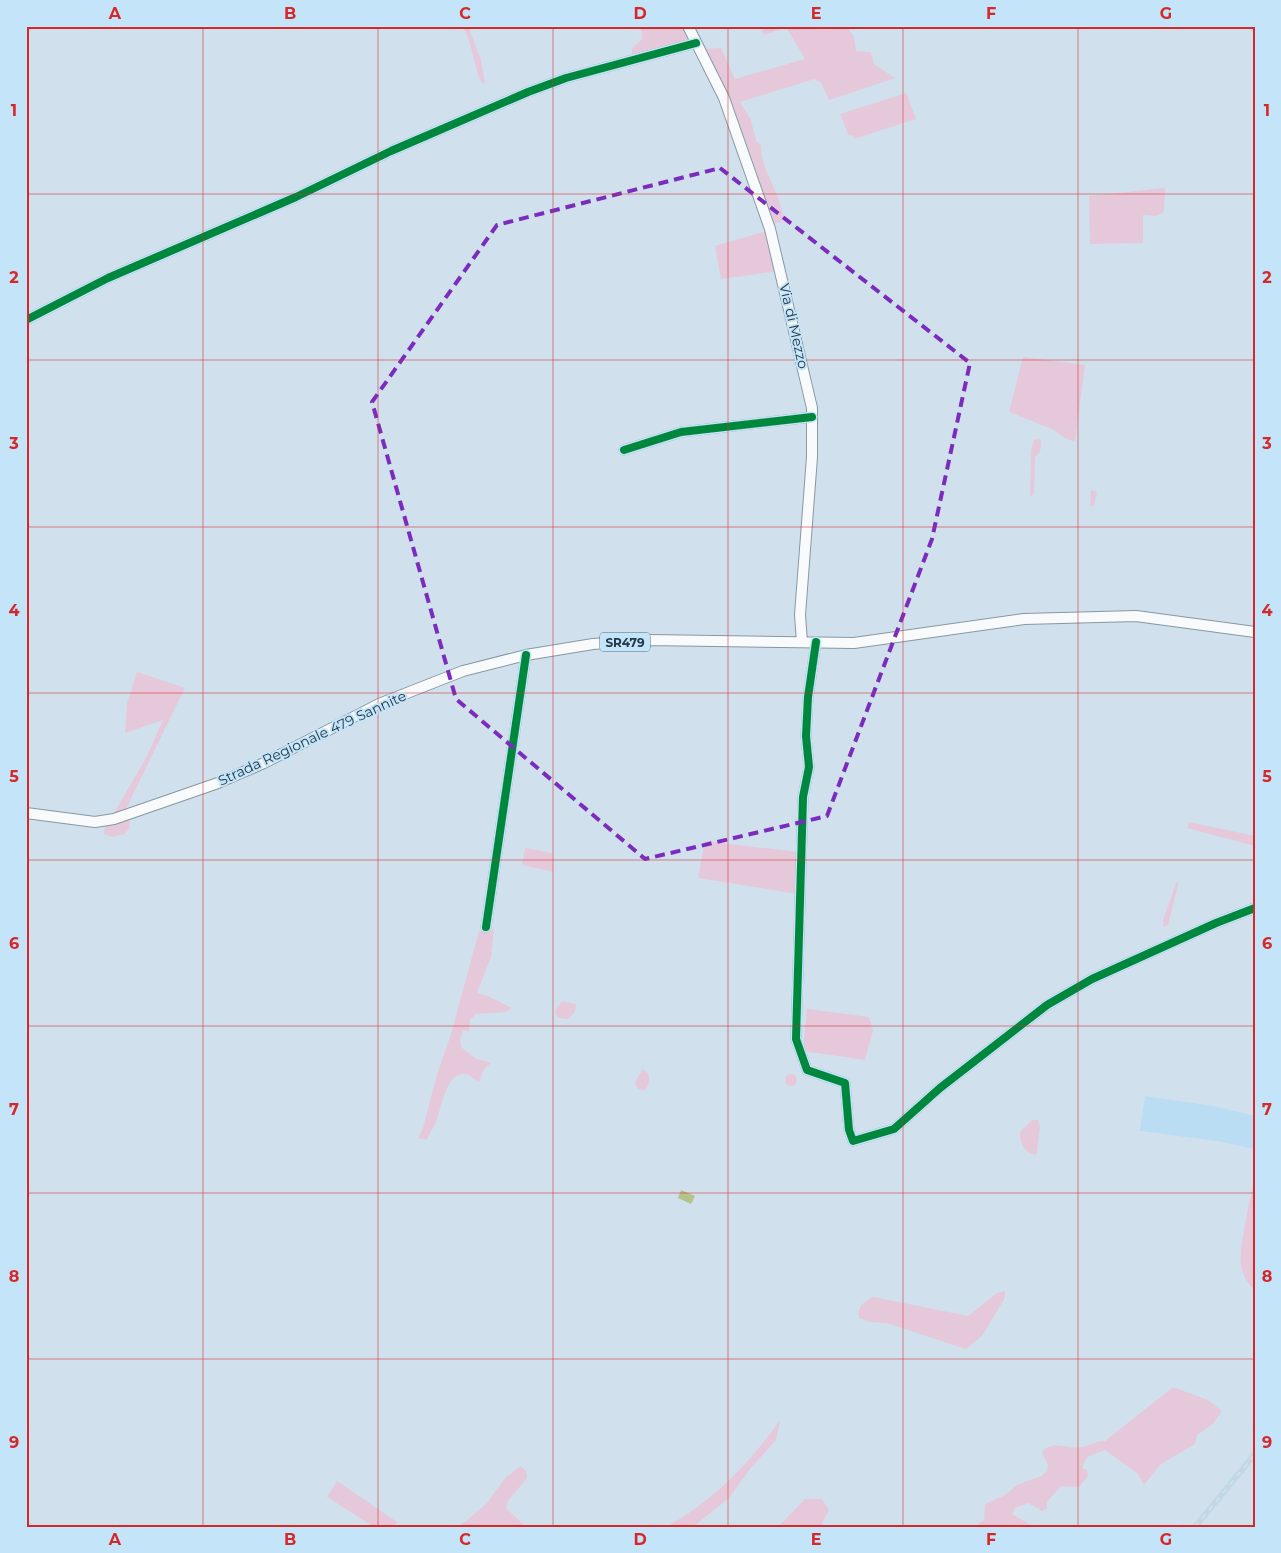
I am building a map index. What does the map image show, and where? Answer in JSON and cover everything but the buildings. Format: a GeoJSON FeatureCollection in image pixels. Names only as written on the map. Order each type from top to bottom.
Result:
{"type":"FeatureCollection","features":[{"type":"Feature","properties":{"kind":"main road","name":"Via di Mezzo"},"geometry":{"type":"LineString","coordinates":[[688,26],[724,98],[770,229],[812,408],[812,457],[800,615],[802,642]]}},
{"type":"Feature","properties":{"kind":"main road","name":"Strada Regionale 479 Sannite"},"geometry":{"type":"LineString","coordinates":[[26,813],[95,822],[114,819],[218,782],[264,763],[389,699],[463,671],[526,655],[593,644],[649,640],[854,643],[1024,619],[1136,616],[1255,632]]}},
{"type":"Feature","properties":{"kind":"street"},"geometry":{"type":"LineString","coordinates":[[26,320],[108,278],[296,197],[409,143],[528,92],[566,78],[696,43]]}},
{"type":"Feature","properties":{"kind":"street"},"geometry":{"type":"LineString","coordinates":[[624,450],[681,432],[812,417]]}},
{"type":"Feature","properties":{"kind":"street"},"geometry":{"type":"LineString","coordinates":[[816,642],[808,697],[806,736],[809,768],[803,797],[796,1039],[808,1070],[845,1083],[849,1130],[853,1141],[894,1129],[940,1088],[1047,1005],[1084,983],[1216,923],[1255,908]]}},
{"type":"Feature","properties":{"kind":"street"},"geometry":{"type":"LineString","coordinates":[[486,927],[526,655]]}},
{"type":"Feature","properties":{"kind":"highlighted area"},"geometry":{"type":"Polygon","coordinates":[[[720,168],[970,363],[932,539],[827,816],[645,859],[456,699],[372,402],[497,225],[720,168]]]}},
{"type":"Feature","properties":{"kind":"shaded area"},"geometry":{"type":"Polygon","coordinates":[[[462,26],[468,26],[481,60],[485,83],[481,82],[466,33],[462,26]]]}},
{"type":"Feature","properties":{"kind":"shaded area"},"geometry":{"type":"Polygon","coordinates":[[[641,26],[688,26],[695,41],[632,56],[632,48],[642,39],[641,26]]]}},
{"type":"Feature","properties":{"kind":"shaded area"},"geometry":{"type":"Polygon","coordinates":[[[774,26],[846,26],[854,37],[856,51],[871,52],[874,64],[895,78],[829,100],[821,83],[814,79],[740,102],[751,120],[756,141],[761,145],[764,163],[782,210],[784,220],[775,224],[736,114],[704,49],[721,48],[735,79],[805,59],[786,27],[765,35],[761,31],[774,26]]]}},
{"type":"Feature","properties":{"kind":"shaded area"},"geometry":{"type":"Polygon","coordinates":[[[906,93],[916,119],[854,139],[853,135],[849,136],[840,114],[906,93]]]}},
{"type":"Feature","properties":{"kind":"shaded area"},"geometry":{"type":"Polygon","coordinates":[[[1165,188],[1164,212],[1156,216],[1143,215],[1143,243],[1090,244],[1089,196],[1165,188]]]}},
{"type":"Feature","properties":{"kind":"shaded area"},"geometry":{"type":"Polygon","coordinates":[[[770,230],[779,271],[721,279],[715,246],[770,230]]]}},
{"type":"Feature","properties":{"kind":"shaded area"},"geometry":{"type":"Polygon","coordinates":[[[1023,357],[1085,365],[1075,442],[1054,430],[1009,412],[1023,357]]]}},
{"type":"Feature","properties":{"kind":"shaded area"},"geometry":{"type":"Polygon","coordinates":[[[1038,439],[1041,441],[1041,448],[1035,457],[1034,493],[1032,496],[1030,495],[1031,450],[1034,440],[1038,439]]]}},
{"type":"Feature","properties":{"kind":"shaded area"},"geometry":{"type":"Polygon","coordinates":[[[1091,490],[1097,492],[1094,506],[1090,506],[1091,490]]]}},
{"type":"Feature","properties":{"kind":"shaded area"},"geometry":{"type":"Polygon","coordinates":[[[137,672],[185,688],[125,811],[113,815],[147,756],[163,720],[125,733],[127,703],[137,672]]]}},
{"type":"Feature","properties":{"kind":"shaded area"},"geometry":{"type":"Polygon","coordinates":[[[129,818],[130,827],[125,834],[112,837],[104,834],[105,825],[129,818]]]}},
{"type":"Feature","properties":{"kind":"shaded area"},"geometry":{"type":"Polygon","coordinates":[[[1189,822],[1255,836],[1255,846],[1187,828],[1189,822]]]}},
{"type":"Feature","properties":{"kind":"shaded area"},"geometry":{"type":"Polygon","coordinates":[[[705,841],[798,852],[798,894],[698,878],[705,841]]]}},
{"type":"Feature","properties":{"kind":"shaded area"},"geometry":{"type":"Polygon","coordinates":[[[525,848],[552,853],[553,872],[522,865],[525,848]]]}},
{"type":"Feature","properties":{"kind":"shaded area"},"geometry":{"type":"Polygon","coordinates":[[[1179,881],[1168,925],[1163,927],[1163,920],[1176,883],[1179,881]]]}},
{"type":"Feature","properties":{"kind":"shaded area"},"geometry":{"type":"Polygon","coordinates":[[[494,928],[491,957],[477,993],[488,996],[512,1008],[505,1012],[476,1014],[470,1020],[469,1032],[463,1030],[460,1040],[461,1047],[475,1058],[491,1063],[484,1069],[479,1082],[469,1075],[462,1074],[451,1082],[443,1098],[434,1127],[426,1140],[418,1138],[423,1128],[437,1074],[451,1034],[479,931],[489,932],[494,928]]]}},
{"type":"Feature","properties":{"kind":"shaded area"},"geometry":{"type":"Polygon","coordinates":[[[562,1001],[576,1004],[575,1012],[568,1019],[559,1018],[556,1015],[555,1011],[562,1001]]]}},
{"type":"Feature","properties":{"kind":"shaded area"},"geometry":{"type":"Polygon","coordinates":[[[807,1009],[869,1017],[873,1031],[865,1060],[803,1051],[807,1009]]]}},
{"type":"Feature","properties":{"kind":"shaded area"},"geometry":{"type":"Polygon","coordinates":[[[643,1069],[648,1073],[649,1080],[648,1086],[643,1091],[637,1088],[635,1082],[643,1069]]]}},
{"type":"Feature","properties":{"kind":"shaded area"},"geometry":{"type":"Polygon","coordinates":[[[789,1074],[793,1074],[797,1080],[793,1086],[789,1086],[785,1082],[785,1078],[789,1074]]]}},
{"type":"Feature","properties":{"kind":"shaded area"},"geometry":{"type":"Polygon","coordinates":[[[1145,1096],[1213,1106],[1255,1116],[1255,1149],[1217,1141],[1140,1131],[1145,1096]]]}},
{"type":"Feature","properties":{"kind":"shaded area"},"geometry":{"type":"Polygon","coordinates":[[[1032,1120],[1038,1120],[1040,1126],[1037,1153],[1035,1155],[1025,1149],[1020,1136],[1020,1132],[1032,1120]]]}},
{"type":"Feature","properties":{"kind":"shaded area"},"geometry":{"type":"Polygon","coordinates":[[[1255,1183],[1255,1290],[1244,1276],[1241,1251],[1251,1194],[1255,1183]]]}},
{"type":"Feature","properties":{"kind":"shaded area"},"geometry":{"type":"Polygon","coordinates":[[[681,1190],[695,1196],[691,1204],[678,1198],[681,1190]]]}},
{"type":"Feature","properties":{"kind":"shaded area"},"geometry":{"type":"Polygon","coordinates":[[[1005,1291],[1005,1298],[982,1336],[966,1349],[887,1323],[869,1322],[859,1318],[858,1314],[862,1304],[874,1297],[968,1316],[997,1293],[1005,1291]]]}},
{"type":"Feature","properties":{"kind":"shaded area"},"geometry":{"type":"Polygon","coordinates":[[[1173,1387],[1208,1400],[1222,1411],[1213,1424],[1197,1435],[1195,1444],[1161,1464],[1144,1485],[1138,1474],[1105,1450],[1087,1457],[1082,1468],[1087,1470],[1088,1476],[1079,1487],[1061,1486],[1047,1502],[1047,1509],[1042,1511],[1028,1503],[1015,1508],[1012,1514],[1034,1527],[974,1527],[984,1520],[985,1504],[1005,1495],[1017,1485],[1041,1476],[1047,1471],[1048,1465],[1042,1452],[1046,1448],[1056,1445],[1076,1448],[1105,1441],[1173,1387]]]}},
{"type":"Feature","properties":{"kind":"shaded area"},"geometry":{"type":"Polygon","coordinates":[[[780,1420],[776,1440],[750,1469],[729,1498],[693,1527],[666,1527],[699,1506],[729,1480],[756,1451],[780,1420]]]}},
{"type":"Feature","properties":{"kind":"shaded area"},"geometry":{"type":"Polygon","coordinates":[[[1255,1449],[1255,1459],[1199,1527],[1191,1527],[1255,1449]]]}},
{"type":"Feature","properties":{"kind":"shaded area"},"geometry":{"type":"Polygon","coordinates":[[[521,1466],[526,1471],[527,1478],[508,1501],[506,1508],[526,1527],[459,1527],[486,1504],[506,1477],[521,1466]]]}},
{"type":"Feature","properties":{"kind":"shaded area"},"geometry":{"type":"Polygon","coordinates":[[[337,1481],[397,1522],[394,1527],[374,1527],[327,1497],[337,1481]]]}},
{"type":"Feature","properties":{"kind":"shaded area"},"geometry":{"type":"Polygon","coordinates":[[[805,1499],[822,1499],[829,1510],[820,1527],[778,1527],[805,1499]]]}},
{"type":"Feature","properties":{"kind":"railway"},"geometry":{"type":"LineString","coordinates":[[1195,1527],[1255,1454]]}},
{"type":"Feature","properties":{"kind":"cycle path"},"geometry":{"type":"LineString","coordinates":[[26,320],[108,278],[296,197],[391,151],[528,92],[566,78],[696,43]]}},
{"type":"Feature","properties":{"kind":"cycle path"},"geometry":{"type":"LineString","coordinates":[[624,450],[681,432],[812,417]]}},
{"type":"Feature","properties":{"kind":"cycle path"},"geometry":{"type":"LineString","coordinates":[[816,642],[808,697],[806,736],[809,767],[803,797],[796,1039],[807,1070],[845,1083],[849,1130],[853,1141],[894,1129],[940,1088],[1047,1005],[1092,979],[1216,923],[1255,908]]}},
{"type":"Feature","properties":{"kind":"cycle path"},"geometry":{"type":"LineString","coordinates":[[486,927],[526,655]]}}]}
